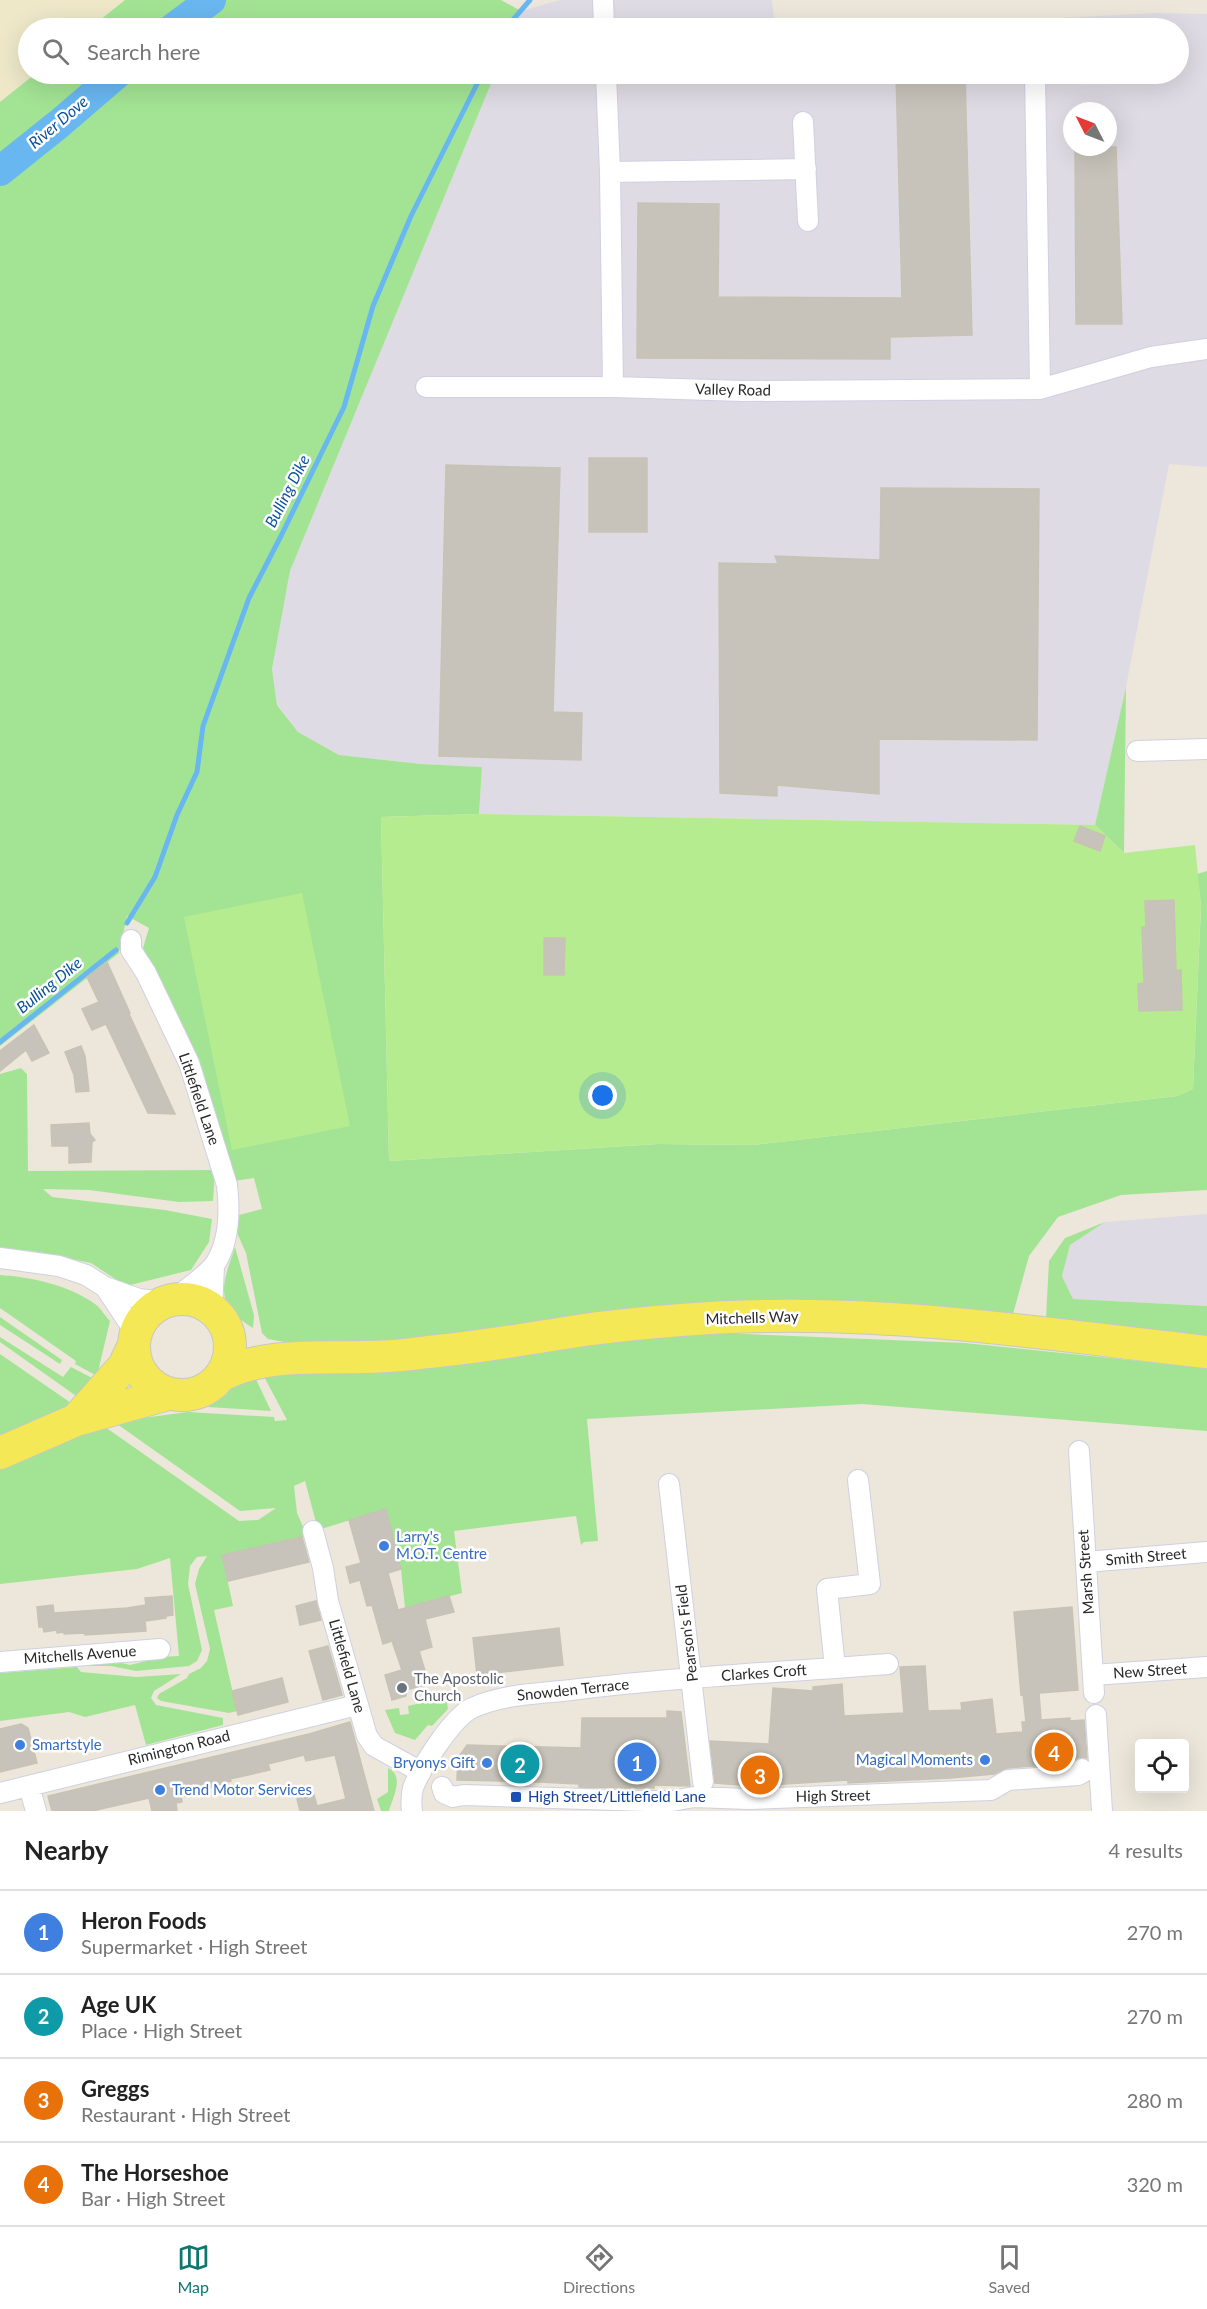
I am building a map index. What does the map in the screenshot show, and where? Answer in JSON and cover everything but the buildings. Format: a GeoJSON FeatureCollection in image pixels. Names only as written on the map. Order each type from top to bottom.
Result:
{"type":"FeatureCollection","features":[{"type":"Feature","properties":{"kind":"main road"},"geometry":{"type":"LineString","coordinates":[[76,1420],[124,1365],[142,1318],[151,1309],[169,1300],[188,1299],[201,1302],[216,1313],[227,1329],[229,1357],[222,1375],[200,1392],[184,1396],[168,1394],[154,1387],[143,1377],[135,1363],[134,1340]]}},
{"type":"Feature","properties":{"kind":"main road","name":"Mitchells Way"},"geometry":{"type":"LineString","coordinates":[[216,1313],[240,1334],[256,1344],[297,1358]]}},
{"type":"Feature","properties":{"kind":"main road","name":"Mitchells Way"},"geometry":{"type":"LineString","coordinates":[[222,1375],[256,1362],[297,1358],[368,1358],[430,1352],[592,1329],[659,1322],[765,1316],[915,1321],[1207,1352]]}},
{"type":"Feature","properties":{"kind":"main road"},"geometry":{"type":"LineString","coordinates":[[0,1453],[28,1443],[76,1420],[168,1394]]}},
{"type":"Feature","properties":{"kind":"street"},"geometry":{"type":"LineString","coordinates":[[603,0],[604,18]]}},
{"type":"Feature","properties":{"kind":"street"},"geometry":{"type":"LineString","coordinates":[[606,84],[613,387]]}},
{"type":"Feature","properties":{"kind":"street"},"geometry":{"type":"LineString","coordinates":[[1035,84],[1040,389]]}},
{"type":"Feature","properties":{"kind":"street"},"geometry":{"type":"LineString","coordinates":[[803,122],[808,221]]}},
{"type":"Feature","properties":{"kind":"street"},"geometry":{"type":"LineString","coordinates":[[610,172],[806,169]]}},
{"type":"Feature","properties":{"kind":"street","name":"Valley Road"},"geometry":{"type":"LineString","coordinates":[[426,387],[613,387],[744,391],[1040,389],[1151,357],[1207,350]]}},
{"type":"Feature","properties":{"kind":"street"},"geometry":{"type":"LineString","coordinates":[[1137,751],[1207,749]]}},
{"type":"Feature","properties":{"kind":"street","name":"Littlefield Lane"},"geometry":{"type":"LineString","coordinates":[[131,940],[132,950],[146,973],[189,1063],[227,1185],[230,1205],[226,1235],[214,1266],[169,1300]]}},
{"type":"Feature","properties":{"kind":"street"},"geometry":{"type":"LineString","coordinates":[[0,1258],[59,1266],[86,1275],[105,1287],[139,1299],[169,1300]]}},
{"type":"Feature","properties":{"kind":"street","name":"Littlefield Lane"},"geometry":{"type":"LineString","coordinates":[[214,1266],[216,1313]]}},
{"type":"Feature","properties":{"kind":"street"},"geometry":{"type":"LineString","coordinates":[[105,1287],[134,1340]]}},
{"type":"Feature","properties":{"kind":"street","name":"Marsh Street"},"geometry":{"type":"LineString","coordinates":[[1079,1451],[1094,1684]]}},
{"type":"Feature","properties":{"kind":"street"},"geometry":{"type":"LineString","coordinates":[[836,1668],[826,1589],[870,1584],[858,1480]]}},
{"type":"Feature","properties":{"kind":"street","name":"Pearson's Field"},"geometry":{"type":"LineString","coordinates":[[669,1484],[703,1782]]}},
{"type":"Feature","properties":{"kind":"street","name":"Littlefield Lane"},"geometry":{"type":"LineString","coordinates":[[313,1531],[324,1568],[328,1600],[367,1736],[374,1746],[421,1772]]}},
{"type":"Feature","properties":{"kind":"street","name":"Smith Street"},"geometry":{"type":"LineString","coordinates":[[1086,1562],[1207,1552]]}},
{"type":"Feature","properties":{"kind":"street","name":"Mitchells Avenue"},"geometry":{"type":"LineString","coordinates":[[0,1662],[160,1649]]}},
{"type":"Feature","properties":{"kind":"street","name":"Clarkes Croft"},"geometry":{"type":"LineString","coordinates":[[692,1678],[888,1664]]}},
{"type":"Feature","properties":{"kind":"street","name":"New Street"},"geometry":{"type":"LineString","coordinates":[[1094,1684],[1207,1667]]}},
{"type":"Feature","properties":{"kind":"street","name":"Snowden Terrace"},"geometry":{"type":"LineString","coordinates":[[412,1811],[413,1790],[421,1772],[455,1720],[469,1710],[502,1698],[692,1678]]}},
{"type":"Feature","properties":{"kind":"street","name":"Rimington Road"},"geometry":{"type":"LineString","coordinates":[[0,1793],[357,1705]]}},
{"type":"Feature","properties":{"kind":"street"},"geometry":{"type":"LineString","coordinates":[[1096,1715],[1102,1811]]}},
{"type":"Feature","properties":{"kind":"street","name":"High Street"},"geometry":{"type":"LineString","coordinates":[[442,1787],[444,1793],[453,1797],[464,1795],[663,1801],[694,1797],[749,1799],[991,1790],[1005,1781],[1046,1775],[1078,1775],[1082,1773],[1082,1769]]}},
{"type":"Feature","properties":{"kind":"street"},"geometry":{"type":"LineString","coordinates":[[29,1786],[36,1811]]}},
{"type":"Feature","properties":{"kind":"shaded area"},"geometry":{"type":"Polygon","coordinates":[[[0,0],[125,0],[102,18],[18,18],[18,84],[22,84],[0,102],[0,0]]]}},
{"type":"Feature","properties":{"kind":"shaded area"},"geometry":{"type":"Polygon","coordinates":[[[560,0],[772,0],[774,18],[518,18],[521,11],[560,0]]]}},
{"type":"Feature","properties":{"kind":"shaded area"},"geometry":{"type":"Polygon","coordinates":[[[1155,13],[1207,14],[1207,467],[1169,464],[1126,687],[1095,825],[479,814],[482,767],[421,764],[339,755],[298,732],[277,704],[272,669],[290,571],[491,84],[1189,84],[1189,18],[1064,18],[1155,13]]]}},
{"type":"Feature","properties":{"kind":"shaded area"},"geometry":{"type":"Polygon","coordinates":[[[1207,1214],[1207,1306],[1073,1299],[1062,1276],[1070,1244],[1105,1222],[1207,1214]]]}},
{"type":"Feature","properties":{"kind":"green space"},"geometry":{"type":"Polygon","coordinates":[[[125,0],[501,0],[521,11],[518,18],[102,18],[125,0]]]}},
{"type":"Feature","properties":{"kind":"green space"},"geometry":{"type":"Polygon","coordinates":[[[22,84],[491,84],[290,571],[272,669],[277,705],[298,732],[339,755],[421,764],[482,767],[479,814],[381,817],[389,1161],[658,1144],[753,1145],[1177,1096],[1193,1089],[1201,905],[1197,874],[1207,871],[1207,1190],[1121,1195],[1058,1217],[1029,1256],[1013,1314],[453,1336],[307,1346],[268,1339],[262,1333],[246,1253],[237,1233],[239,1215],[262,1209],[254,1178],[234,1181],[202,1068],[143,948],[149,928],[127,916],[119,953],[0,1046],[0,102],[22,84]]]}},
{"type":"Feature","properties":{"kind":"green space"},"geometry":{"type":"Polygon","coordinates":[[[1126,687],[1124,853],[1095,825],[1126,687]]]}},
{"type":"Feature","properties":{"kind":"green space"},"geometry":{"type":"Polygon","coordinates":[[[479,814],[1095,825],[1124,853],[1195,845],[1201,905],[1193,1089],[1177,1096],[753,1145],[658,1144],[389,1161],[381,817],[479,814]]]}},
{"type":"Feature","properties":{"kind":"green space"},"geometry":{"type":"Polygon","coordinates":[[[302,893],[350,1126],[232,1150],[184,917],[302,893]]]}},
{"type":"Feature","properties":{"kind":"green space"},"geometry":{"type":"Polygon","coordinates":[[[21,1068],[27,1074],[28,1171],[215,1170],[213,1201],[179,1202],[89,1190],[43,1189],[52,1197],[165,1210],[212,1219],[209,1242],[191,1270],[126,1286],[91,1263],[33,1251],[0,1249],[0,1074],[21,1068]]]}},
{"type":"Feature","properties":{"kind":"green space"},"geometry":{"type":"Polygon","coordinates":[[[1105,1222],[1070,1245],[1062,1276],[1073,1299],[1207,1306],[1207,1337],[1046,1318],[1049,1261],[1065,1238],[1105,1222]]]}},
{"type":"Feature","properties":{"kind":"green space"},"geometry":{"type":"Polygon","coordinates":[[[235,1247],[254,1315],[253,1328],[231,1310],[224,1292],[224,1283],[235,1247]]]}},
{"type":"Feature","properties":{"kind":"green space"},"geometry":{"type":"Polygon","coordinates":[[[0,1275],[37,1280],[62,1287],[85,1297],[99,1308],[110,1321],[97,1376],[75,1364],[76,1361],[0,1308],[0,1275]]]}},
{"type":"Feature","properties":{"kind":"green space"},"geometry":{"type":"Polygon","coordinates":[[[0,1317],[62,1360],[60,1364],[0,1325],[0,1317]]]}},
{"type":"Feature","properties":{"kind":"green space"},"geometry":{"type":"Polygon","coordinates":[[[670,1331],[965,1343],[1207,1368],[1207,1431],[862,1404],[587,1419],[598,1541],[584,1542],[581,1545],[576,1516],[454,1531],[462,1593],[405,1608],[401,1569],[386,1509],[318,1530],[305,1481],[294,1486],[297,1513],[307,1536],[222,1555],[233,1606],[214,1610],[237,1711],[229,1713],[161,1701],[157,1698],[159,1694],[201,1668],[207,1661],[210,1649],[195,1584],[199,1569],[207,1556],[197,1557],[190,1566],[188,1584],[202,1650],[197,1661],[189,1666],[136,1671],[111,1666],[86,1666],[86,1663],[108,1660],[130,1665],[162,1657],[179,1656],[170,1558],[137,1569],[0,1584],[0,1464],[98,1422],[239,1521],[258,1520],[276,1508],[240,1511],[110,1419],[127,1420],[188,1412],[274,1417],[275,1421],[287,1420],[261,1371],[670,1331]]]}},
{"type":"Feature","properties":{"kind":"green space"},"geometry":{"type":"Polygon","coordinates":[[[0,1337],[63,1377],[71,1367],[96,1380],[79,1398],[0,1342],[0,1337]]]}},
{"type":"Feature","properties":{"kind":"green space"},"geometry":{"type":"Polygon","coordinates":[[[0,1354],[74,1405],[0,1438],[0,1354]]]}},
{"type":"Feature","properties":{"kind":"green space"},"geometry":{"type":"Polygon","coordinates":[[[254,1375],[271,1411],[208,1407],[226,1395],[233,1385],[254,1375]]]}},
{"type":"Feature","properties":{"kind":"green space"},"geometry":{"type":"Polygon","coordinates":[[[77,1667],[81,1672],[137,1677],[181,1674],[154,1691],[151,1698],[156,1705],[223,1718],[223,1725],[146,1745],[135,1705],[85,1717],[69,1712],[0,1721],[0,1673],[77,1667]]]}},
{"type":"Feature","properties":{"kind":"green space"},"geometry":{"type":"Polygon","coordinates":[[[446,1697],[448,1709],[432,1726],[428,1725],[415,1740],[395,1733],[385,1710],[399,1708],[400,1715],[409,1714],[408,1706],[446,1697]]]}},
{"type":"Feature","properties":{"kind":"green space"},"geometry":{"type":"Polygon","coordinates":[[[388,1768],[396,1776],[397,1781],[389,1811],[381,1811],[377,1799],[388,1792],[388,1768]]]}},
{"type":"Feature","properties":{"kind":"waterway","name":"River Dove"},"geometry":{"type":"LineString","coordinates":[[187,18],[211,0]]}},
{"type":"Feature","properties":{"kind":"waterway","name":"Bulling Dike"},"geometry":{"type":"LineString","coordinates":[[515,18],[530,0]]}},
{"type":"Feature","properties":{"kind":"waterway","name":"River Dove"},"geometry":{"type":"LineString","coordinates":[[0,171],[105,84]]}},
{"type":"Feature","properties":{"kind":"waterway","name":"Bulling Dike"},"geometry":{"type":"LineString","coordinates":[[127,923],[155,877],[177,815],[197,772],[203,726],[249,598],[344,407],[373,306],[411,216],[477,84]]}},
{"type":"Feature","properties":{"kind":"waterway","name":"Bulling Dike"},"geometry":{"type":"LineString","coordinates":[[0,1042],[116,950]]}},
{"type":"Feature","properties":{"kind":"place","name":"Larry's M.O.T. Centre"},"geometry":{"type":"Point","coordinates":[384,1546]}},
{"type":"Feature","properties":{"kind":"place","name":"The Apostolic Church"},"geometry":{"type":"Point","coordinates":[402,1688]}},
{"type":"Feature","properties":{"kind":"place","name":"Smartstyle"},"geometry":{"type":"Point","coordinates":[20,1745]}},
{"type":"Feature","properties":{"kind":"place","name":"The Horseshoe"},"geometry":{"type":"Point","coordinates":[1054,1752]}},
{"type":"Feature","properties":{"kind":"place","name":"Magical Moments"},"geometry":{"type":"Point","coordinates":[985,1760]}},
{"type":"Feature","properties":{"kind":"place","name":"Heron Foods"},"geometry":{"type":"Point","coordinates":[637,1762]}},
{"type":"Feature","properties":{"kind":"place","name":"Bryonys Gift"},"geometry":{"type":"Point","coordinates":[487,1763]}},
{"type":"Feature","properties":{"kind":"place","name":"Age UK"},"geometry":{"type":"Point","coordinates":[520,1764]}},
{"type":"Feature","properties":{"kind":"place","name":"Greggs"},"geometry":{"type":"Point","coordinates":[760,1775]}},
{"type":"Feature","properties":{"kind":"place","name":"Trend Motor Services"},"geometry":{"type":"Point","coordinates":[160,1790]}},
{"type":"Feature","properties":{"kind":"place","name":"High Street/Littlefield Lane"},"geometry":{"type":"Point","coordinates":[516,1797]}}]}
